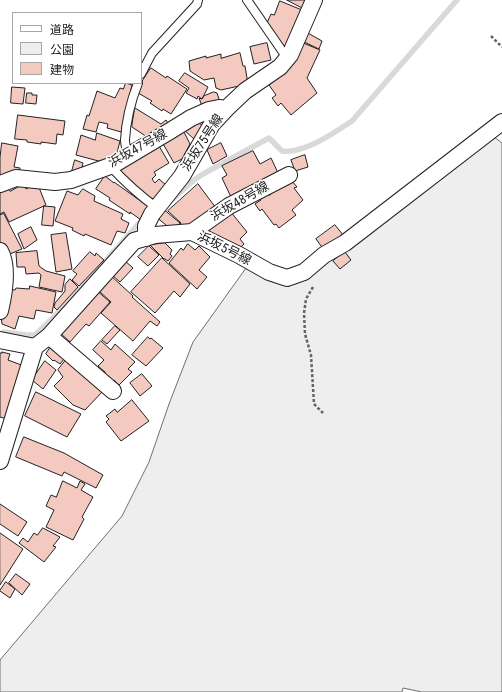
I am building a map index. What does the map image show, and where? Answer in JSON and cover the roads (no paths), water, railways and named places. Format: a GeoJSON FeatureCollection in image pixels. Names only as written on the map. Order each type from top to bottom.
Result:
{"type":"FeatureCollection","features":[{"type":"Feature","properties":{"kind":"street","name":"浜坂75号線"},"geometry":{"type":"LineString","coordinates":[[146,238],[146,226],[152,214],[182,176],[212,124],[245,91],[280,67],[290,55],[314,0]]}},
{"type":"Feature","properties":{"kind":"street","name":"浜坂47号線"},"geometry":{"type":"LineString","coordinates":[[0,184],[16,178],[55,182],[71,180],[110,166],[191,118],[209,110],[219,108],[226,109]]}},
{"type":"Feature","properties":{"kind":"street","name":"浜坂5号線"},"geometry":{"type":"LineString","coordinates":[[35,347],[49,336],[134,241],[155,235],[192,232],[239,255],[269,272],[287,278],[304,272],[324,255],[345,243],[502,122]]}},
{"type":"Feature","properties":{"kind":"street","name":"浜坂48号線"},"geometry":{"type":"LineString","coordinates":[[192,232],[229,206],[289,174]]}},
{"type":"Feature","properties":{"kind":"street"},"geometry":{"type":"LineString","coordinates":[[0,251],[3,256],[5,272],[4,291],[0,311]]}},
{"type":"Feature","properties":{"kind":"street"},"geometry":{"type":"LineString","coordinates":[[49,336],[113,391]]}},
{"type":"Feature","properties":{"kind":"street"},"geometry":{"type":"LineString","coordinates":[[0,340],[35,347],[0,461]]}},
{"type":"Feature","properties":{"kind":"lane"},"geometry":{"type":"LineString","coordinates":[[142,72],[152,53],[197,4],[198,0]]}},
{"type":"Feature","properties":{"kind":"lane"},"geometry":{"type":"LineString","coordinates":[[247,0],[287,58]]}},
{"type":"Feature","properties":{"kind":"lane"},"geometry":{"type":"LineString","coordinates":[[128,156],[125,142],[134,92],[138,84]]}},
{"type":"Feature","properties":{"kind":"lane"},"geometry":{"type":"LineString","coordinates":[[110,166],[141,197],[157,208]]}},
{"type":"Feature","properties":{"kind":"waterway"},"geometry":{"type":"LineString","coordinates":[[173,199],[203,174],[269,138],[282,151],[291,151],[318,142],[352,121],[457,0]]}},
{"type":"Feature","properties":{"kind":"waterway"},"geometry":{"type":"LineString","coordinates":[[4,332],[35,335],[62,309],[141,221]]}}]}
